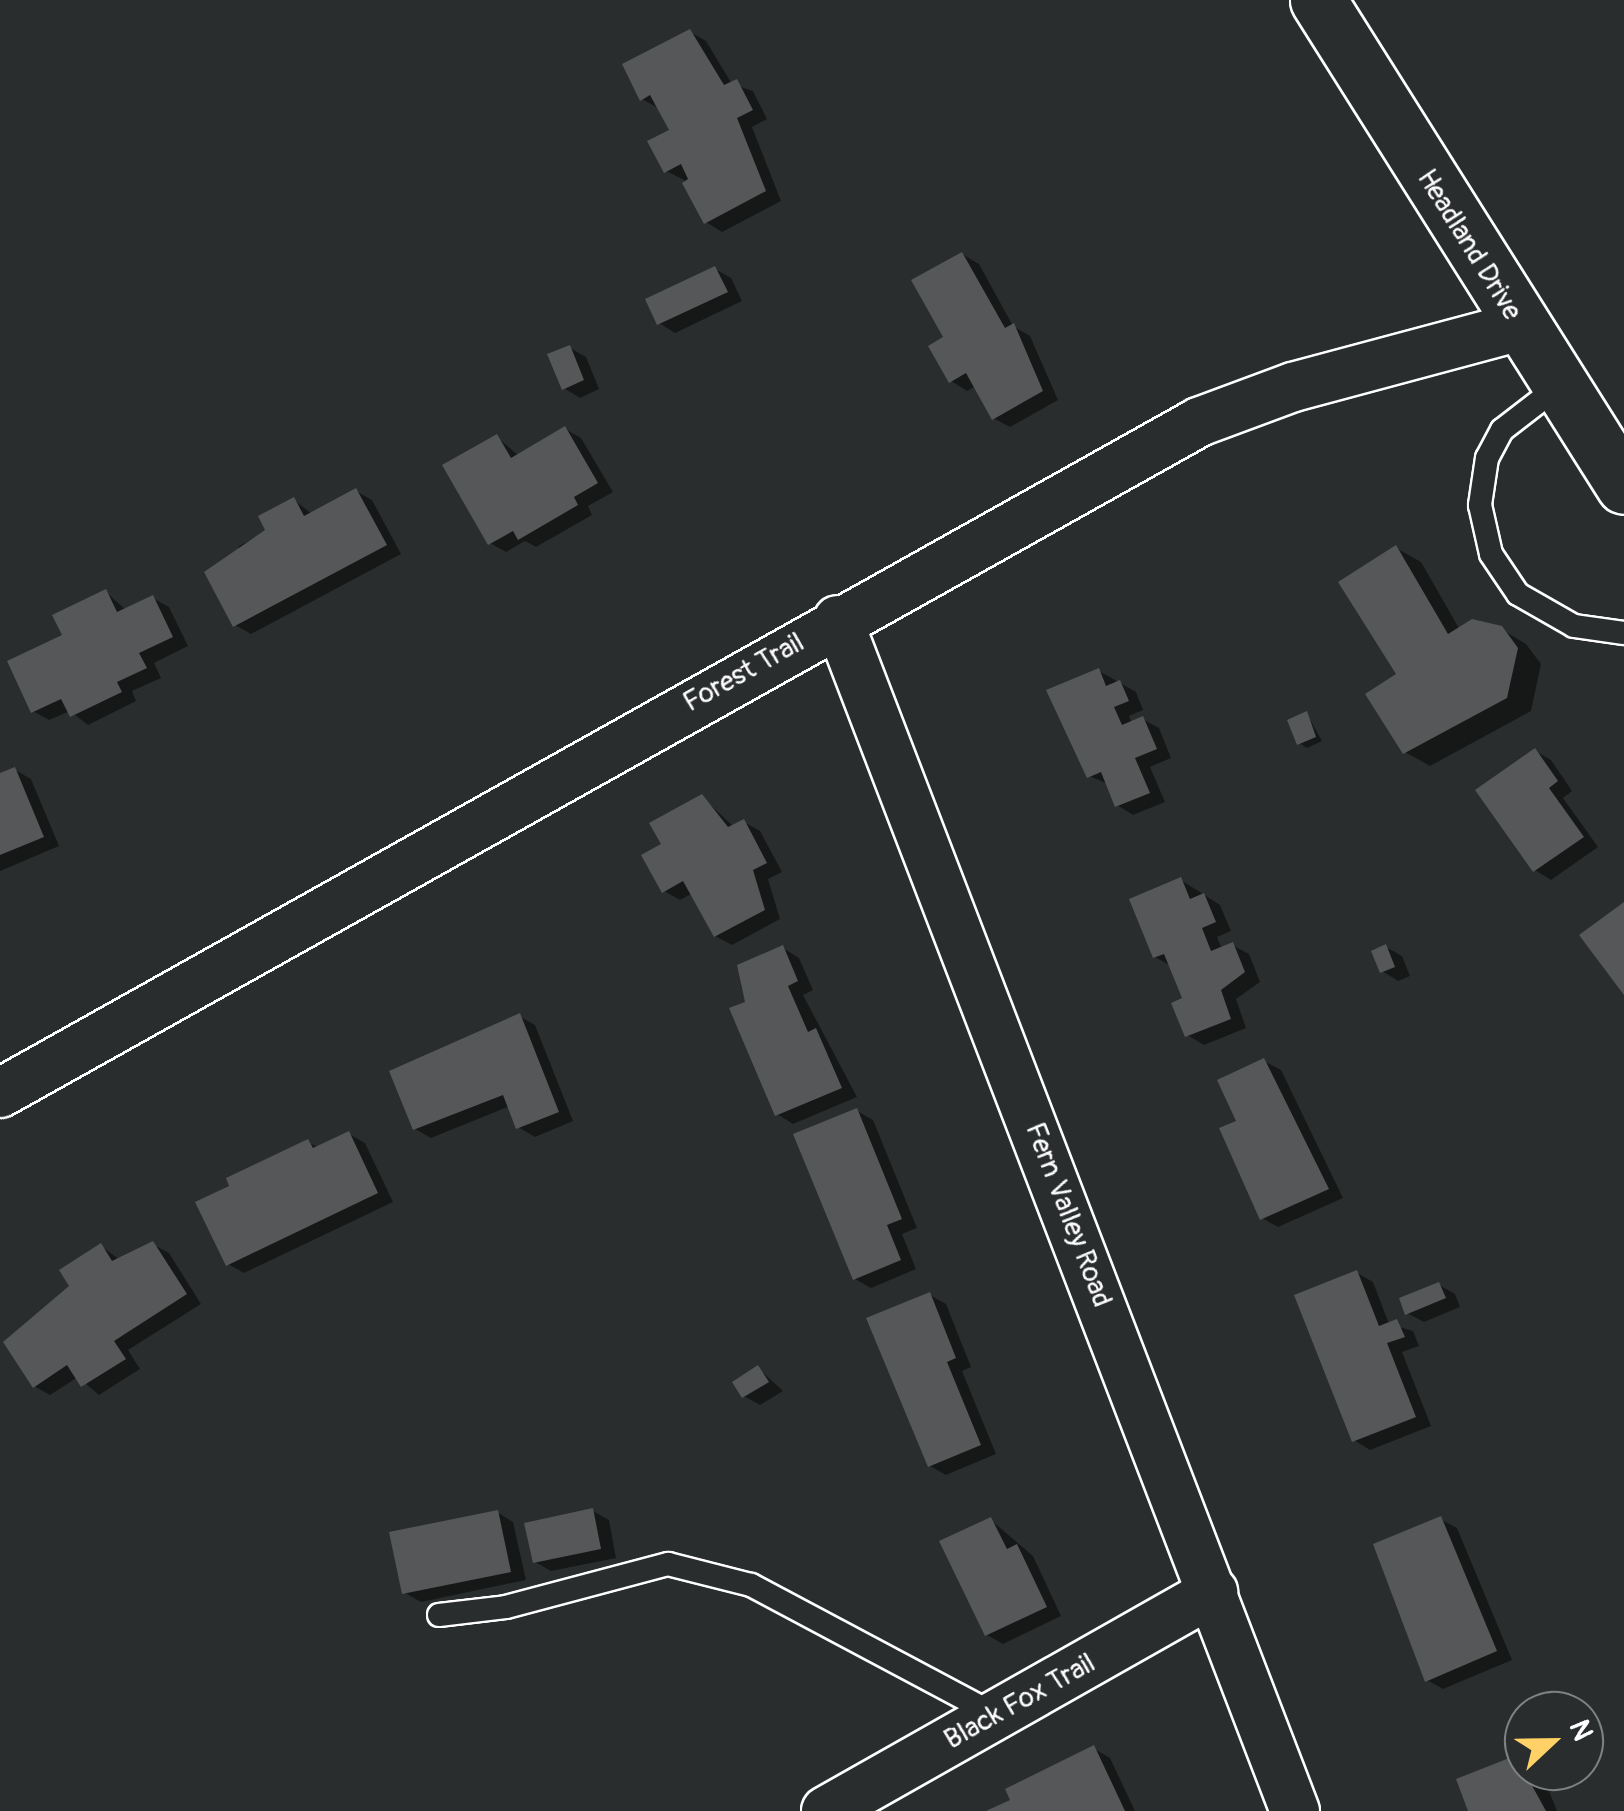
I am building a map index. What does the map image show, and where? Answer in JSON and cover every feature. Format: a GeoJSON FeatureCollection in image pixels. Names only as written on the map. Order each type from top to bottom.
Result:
{"type":"FeatureCollection","features":[{"type":"Feature","properties":{"kind":"main road","name":"Headland Drive"},"geometry":{"type":"LineString","coordinates":[[1318,0],[1624,486]]}},
{"type":"Feature","properties":{"kind":"street","name":"Forest Trail"},"geometry":{"type":"LineString","coordinates":[[0,1093],[838,620],[1198,422],[1293,387],[1520,326]]}},
{"type":"Feature","properties":{"kind":"street","name":"Fern Valley Road"},"geometry":{"type":"LineString","coordinates":[[838,620],[1295,1811]]}},
{"type":"Feature","properties":{"kind":"street","name":"Black Fox Trail"},"geometry":{"type":"LineString","coordinates":[[826,1811],[1213,1592]]}},
{"type":"Feature","properties":{"kind":"lane"},"geometry":{"type":"LineString","coordinates":[[1559,386],[1502,430],[1487,458],[1480,505],[1491,554],[1518,594],[1574,626],[1624,633]]}},
{"type":"Feature","properties":{"kind":"lane"},"geometry":{"type":"LineString","coordinates":[[439,1615],[506,1607],[668,1564],[751,1584],[996,1715]]}},
{"type":"Feature","properties":{"kind":"building"},"geometry":{"type":"Polygon","coordinates":[[[690,29],[724,85],[737,79],[753,110],[737,118],[766,191],[704,224],[682,183],[688,179],[681,164],[664,173],[647,141],[669,130],[650,95],[640,101],[622,64],[690,29]]]}},
{"type":"Feature","properties":{"kind":"building"},"geometry":{"type":"Polygon","coordinates":[[[962,252],[1005,328],[1014,323],[1043,391],[992,420],[966,373],[949,383],[928,346],[943,337],[911,280],[962,252]]]}},
{"type":"Feature","properties":{"kind":"building"},"geometry":{"type":"Polygon","coordinates":[[[715,266],[728,292],[657,325],[645,299],[715,266]]]}},
{"type":"Feature","properties":{"kind":"building"},"geometry":{"type":"Polygon","coordinates":[[[570,345],[584,380],[562,390],[547,354],[570,345]]]}},
{"type":"Feature","properties":{"kind":"building"},"geometry":{"type":"Polygon","coordinates":[[[565,426],[598,483],[574,497],[578,505],[518,540],[513,531],[488,545],[442,465],[497,434],[511,458],[565,426]]]}},
{"type":"Feature","properties":{"kind":"building"},"geometry":{"type":"Polygon","coordinates":[[[356,488],[387,545],[233,627],[204,572],[265,530],[258,516],[294,497],[304,516],[356,488]]]}},
{"type":"Feature","properties":{"kind":"building"},"geometry":{"type":"Polygon","coordinates":[[[1396,545],[1448,634],[1472,619],[1502,626],[1518,648],[1507,698],[1403,754],[1365,694],[1396,674],[1338,582],[1396,545]]]}},
{"type":"Feature","properties":{"kind":"building"},"geometry":{"type":"Polygon","coordinates":[[[106,589],[117,612],[153,595],[173,637],[139,653],[147,668],[117,682],[122,692],[70,717],[61,699],[31,713],[7,661],[62,635],[52,615],[106,589]]]}},
{"type":"Feature","properties":{"kind":"building"},"geometry":{"type":"Polygon","coordinates":[[[1099,668],[1106,686],[1120,680],[1129,701],[1114,707],[1122,725],[1143,716],[1157,749],[1135,758],[1150,793],[1115,807],[1101,772],[1087,778],[1046,690],[1099,668]]]}},
{"type":"Feature","properties":{"kind":"building"},"geometry":{"type":"Polygon","coordinates":[[[1307,711],[1316,737],[1297,745],[1287,720],[1307,711]]]}},
{"type":"Feature","properties":{"kind":"building"},"geometry":{"type":"Polygon","coordinates":[[[1535,748],[1558,781],[1549,788],[1584,837],[1533,872],[1475,790],[1535,748]]]}},
{"type":"Feature","properties":{"kind":"building"},"geometry":{"type":"Polygon","coordinates":[[[15,767],[44,837],[0,855],[0,773],[15,767]]]}},
{"type":"Feature","properties":{"kind":"building"},"geometry":{"type":"Polygon","coordinates":[[[702,794],[728,827],[744,819],[767,863],[753,870],[765,910],[714,937],[683,881],[662,893],[641,855],[661,844],[649,823],[702,794]]]}},
{"type":"Feature","properties":{"kind":"building"},"geometry":{"type":"Polygon","coordinates":[[[1181,877],[1190,899],[1204,893],[1216,922],[1202,928],[1211,951],[1233,942],[1245,972],[1221,990],[1231,1019],[1185,1037],[1171,1003],[1182,998],[1164,954],[1153,958],[1129,899],[1181,877]]]}},
{"type":"Feature","properties":{"kind":"building"},"geometry":{"type":"Polygon","coordinates":[[[1624,902],[1624,995],[1579,935],[1624,902]]]}},
{"type":"Feature","properties":{"kind":"building"},"geometry":{"type":"Polygon","coordinates":[[[1386,944],[1395,967],[1380,973],[1371,951],[1386,944]]]}},
{"type":"Feature","properties":{"kind":"building"},"geometry":{"type":"Polygon","coordinates":[[[783,945],[798,981],[788,986],[808,1032],[816,1028],[842,1088],[775,1116],[729,1008],[745,1002],[737,965],[783,945]]]}},
{"type":"Feature","properties":{"kind":"building"},"geometry":{"type":"Polygon","coordinates":[[[520,1013],[559,1112],[516,1129],[503,1095],[413,1130],[389,1071],[520,1013]]]}},
{"type":"Feature","properties":{"kind":"building"},"geometry":{"type":"Polygon","coordinates":[[[1264,1058],[1329,1189],[1260,1220],[1219,1128],[1236,1121],[1217,1080],[1264,1058]]]}},
{"type":"Feature","properties":{"kind":"building"},"geometry":{"type":"Polygon","coordinates":[[[857,1108],[902,1219],[887,1225],[901,1260],[853,1280],[793,1134],[857,1108]]]}},
{"type":"Feature","properties":{"kind":"building"},"geometry":{"type":"Polygon","coordinates":[[[349,1131],[378,1193],[226,1266],[195,1202],[229,1186],[226,1178],[308,1139],[313,1148],[349,1131]]]}},
{"type":"Feature","properties":{"kind":"building"},"geometry":{"type":"Polygon","coordinates":[[[153,1241],[187,1294],[114,1341],[126,1359],[81,1387],[67,1365],[33,1388],[3,1342],[69,1286],[59,1270],[101,1243],[112,1261],[153,1241]]]}},
{"type":"Feature","properties":{"kind":"building"},"geometry":{"type":"Polygon","coordinates":[[[1357,1270],[1379,1326],[1397,1319],[1405,1337],[1387,1343],[1416,1417],[1352,1442],[1294,1295],[1357,1270]]]}},
{"type":"Feature","properties":{"kind":"building"},"geometry":{"type":"Polygon","coordinates":[[[1439,1282],[1446,1298],[1405,1315],[1399,1298],[1439,1282]]]}},
{"type":"Feature","properties":{"kind":"building"},"geometry":{"type":"Polygon","coordinates":[[[930,1292],[956,1358],[947,1362],[981,1445],[928,1467],[866,1318],[930,1292]]]}},
{"type":"Feature","properties":{"kind":"building"},"geometry":{"type":"Polygon","coordinates":[[[758,1365],[769,1382],[742,1398],[732,1382],[758,1365]]]}},
{"type":"Feature","properties":{"kind":"building"},"geometry":{"type":"Polygon","coordinates":[[[593,1508],[601,1549],[533,1563],[524,1523],[593,1508]]]}},
{"type":"Feature","properties":{"kind":"building"},"geometry":{"type":"Polygon","coordinates":[[[498,1510],[511,1572],[402,1594],[389,1532],[498,1510]]]}},
{"type":"Feature","properties":{"kind":"building"},"geometry":{"type":"Polygon","coordinates":[[[1441,1516],[1497,1651],[1425,1682],[1373,1544],[1441,1516]]]}},
{"type":"Feature","properties":{"kind":"building"},"geometry":{"type":"Polygon","coordinates":[[[991,1517],[1007,1549],[1017,1544],[1047,1607],[985,1636],[939,1541],[991,1517]]]}},
{"type":"Feature","properties":{"kind":"building"},"geometry":{"type":"Polygon","coordinates":[[[1094,1745],[1125,1811],[986,1811],[1010,1800],[1005,1789],[1094,1745]]]}},
{"type":"Feature","properties":{"kind":"building"},"geometry":{"type":"Polygon","coordinates":[[[1504,1760],[1504,1791],[1535,1791],[1546,1811],[1468,1811],[1456,1779],[1504,1760]]]}}]}
